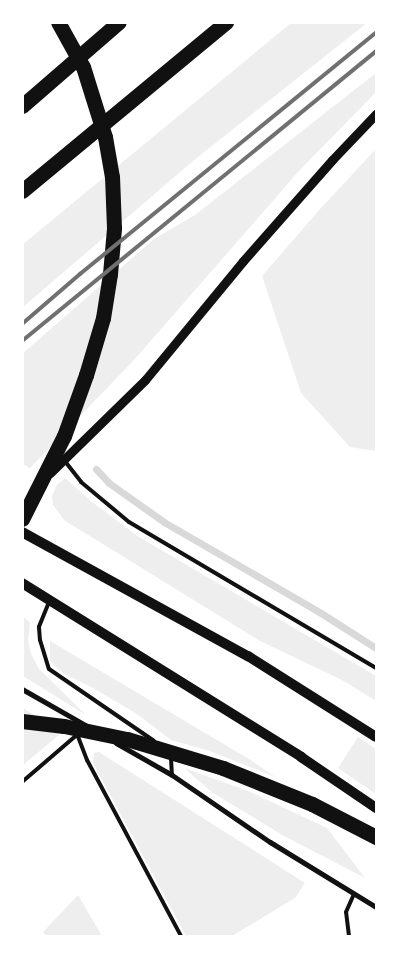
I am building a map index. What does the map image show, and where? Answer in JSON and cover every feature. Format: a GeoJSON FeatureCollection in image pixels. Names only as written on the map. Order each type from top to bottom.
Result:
{"type":"FeatureCollection","features":[{"type":"Feature","properties":{"kind":"highway"},"geometry":{"type":"LineString","coordinates":[[22,519],[64,436],[86,375],[103,318],[110,274],[114,228],[112,176],[105,137],[83,67],[58,22]]}},
{"type":"Feature","properties":{"kind":"highway"},"geometry":{"type":"LineString","coordinates":[[22,106],[119,22]]}},
{"type":"Feature","properties":{"kind":"highway"},"geometry":{"type":"LineString","coordinates":[[22,191],[226,22]]}},
{"type":"Feature","properties":{"kind":"highway"},"geometry":{"type":"LineString","coordinates":[[22,721],[64,726],[127,739],[223,768],[312,804],[376,837]]}},
{"type":"Feature","properties":{"kind":"main road"},"geometry":{"type":"LineString","coordinates":[[22,532],[248,656],[376,737]]}},
{"type":"Feature","properties":{"kind":"main road"},"geometry":{"type":"LineString","coordinates":[[22,583],[301,757],[376,808]]}},
{"type":"Feature","properties":{"kind":"street"},"geometry":{"type":"LineString","coordinates":[[22,502],[63,459],[145,380],[249,253],[376,114]]}},
{"type":"Feature","properties":{"kind":"street"},"geometry":{"type":"LineString","coordinates":[[22,689],[172,775],[270,842],[376,907]]}},
{"type":"Feature","properties":{"kind":"lane"},"geometry":{"type":"LineString","coordinates":[[63,459],[81,482],[129,522],[376,668]]}},
{"type":"Feature","properties":{"kind":"lane"},"geometry":{"type":"LineString","coordinates":[[50,600],[39,627],[40,640],[49,669],[165,748],[172,759],[172,775]]}},
{"type":"Feature","properties":{"kind":"lane"},"geometry":{"type":"LineString","coordinates":[[22,782],[87,726]]}},
{"type":"Feature","properties":{"kind":"lane"},"geometry":{"type":"LineString","coordinates":[[77,734],[87,760],[180,936]]}},
{"type":"Feature","properties":{"kind":"lane"},"geometry":{"type":"LineString","coordinates":[[349,936],[346,912],[354,894]]}},
{"type":"Feature","properties":{"kind":"shaded area"},"geometry":{"type":"Polygon","coordinates":[[[291,23],[367,23],[193,161],[23,307],[22,245],[291,23]]]}},
{"type":"Feature","properties":{"kind":"shaded area"},"geometry":{"type":"Polygon","coordinates":[[[376,73],[376,92],[298,172],[134,360],[30,468],[23,464],[22,354],[154,239],[195,215],[376,73]]]}},
{"type":"Feature","properties":{"kind":"shaded area"},"geometry":{"type":"Polygon","coordinates":[[[376,149],[376,451],[350,447],[301,393],[262,276],[321,208],[376,149]]]}},
{"type":"Feature","properties":{"kind":"shaded area"},"geometry":{"type":"Polygon","coordinates":[[[65,478],[92,502],[139,537],[376,676],[376,701],[342,680],[260,641],[64,520],[53,505],[52,496],[57,485],[65,478]]]}},
{"type":"Feature","properties":{"kind":"shaded area"},"geometry":{"type":"Polygon","coordinates":[[[23,617],[30,622],[28,640],[31,654],[39,669],[86,715],[23,676],[23,617]]]}},
{"type":"Feature","properties":{"kind":"shaded area"},"geometry":{"type":"Polygon","coordinates":[[[50,641],[249,759],[275,777],[210,751],[171,740],[137,714],[65,674],[56,667],[50,660],[50,641]]]}},
{"type":"Feature","properties":{"kind":"shaded area"},"geometry":{"type":"Polygon","coordinates":[[[23,708],[55,728],[59,735],[23,765],[23,708]]]}},
{"type":"Feature","properties":{"kind":"shaded area"},"geometry":{"type":"Polygon","coordinates":[[[358,737],[376,749],[376,794],[338,768],[358,737]]]}},
{"type":"Feature","properties":{"kind":"shaded area"},"geometry":{"type":"Polygon","coordinates":[[[99,752],[305,883],[295,898],[232,936],[186,936],[93,763],[94,753],[99,752]]]}},
{"type":"Feature","properties":{"kind":"shaded area"},"geometry":{"type":"Polygon","coordinates":[[[184,768],[248,791],[327,828],[365,878],[284,836],[213,793],[184,768]]]}},
{"type":"Feature","properties":{"kind":"shaded area"},"geometry":{"type":"Polygon","coordinates":[[[78,895],[102,936],[46,936],[43,932],[78,895]]]}},
{"type":"Feature","properties":{"kind":"waterway"},"geometry":{"type":"LineString","coordinates":[[96,469],[109,483],[164,522],[321,613],[376,648]]}},
{"type":"Feature","properties":{"kind":"railway"},"geometry":{"type":"LineString","coordinates":[[22,324],[80,274],[376,33]]}},
{"type":"Feature","properties":{"kind":"railway"},"geometry":{"type":"LineString","coordinates":[[22,341],[376,51]]}}]}
